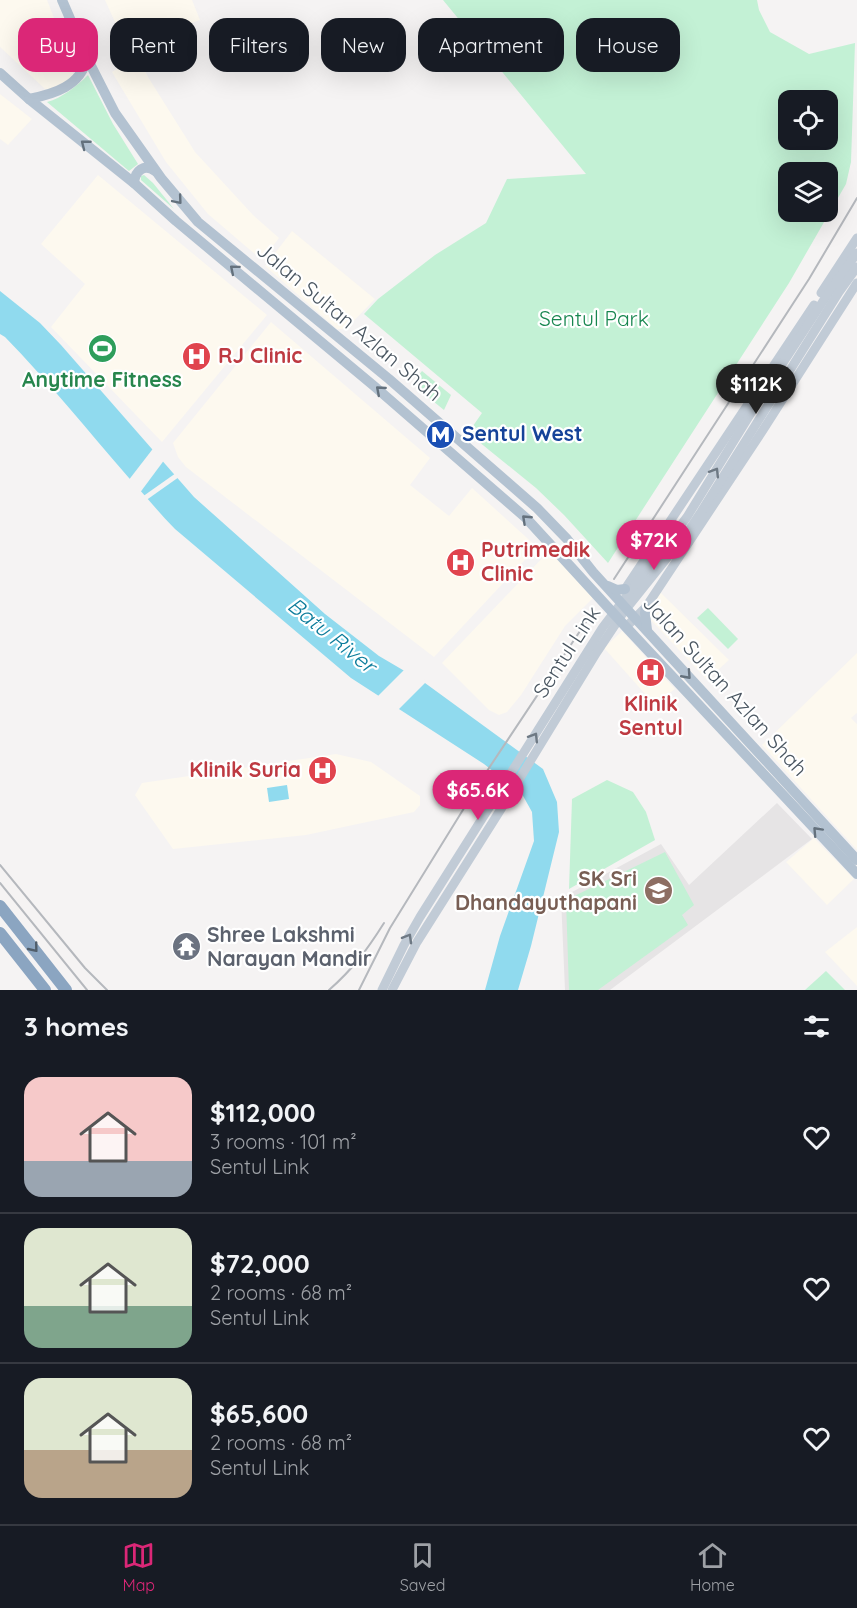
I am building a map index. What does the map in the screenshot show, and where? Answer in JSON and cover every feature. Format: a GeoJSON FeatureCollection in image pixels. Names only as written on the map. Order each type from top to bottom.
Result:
{"type":"FeatureCollection","features":[{"type":"Feature","properties":{"kind":"highway"},"geometry":{"type":"LineString","coordinates":[[0,906],[66,990]]}},
{"type":"Feature","properties":{"kind":"highway"},"geometry":{"type":"LineString","coordinates":[[0,933],[44,990]]}},
{"type":"Feature","properties":{"kind":"main road","name":"Jalan Sultan Azlan Shah"},"geometry":{"type":"LineString","coordinates":[[62,0],[70,18]]}},
{"type":"Feature","properties":{"kind":"main road"},"geometry":{"type":"LineString","coordinates":[[29,99],[53,93],[75,81],[82,72]]}},
{"type":"Feature","properties":{"kind":"main road","name":"Jalan Sultan Azlan Shah"},"geometry":{"type":"LineString","coordinates":[[94,72],[115,113],[174,196],[198,222],[380,371],[537,508],[567,538],[603,582],[622,594],[634,617],[857,860]]}},
{"type":"Feature","properties":{"kind":"main road","name":"Jalan Sultan Azlan Shah"},"geometry":{"type":"LineString","coordinates":[[0,73],[374,386],[526,518],[857,874]]}},
{"type":"Feature","properties":{"kind":"main road"},"geometry":{"type":"LineString","coordinates":[[134,183],[137,172],[145,167],[156,171]]}},
{"type":"Feature","properties":{"kind":"main road"},"geometry":{"type":"LineString","coordinates":[[198,222],[275,291],[279,307]]}},
{"type":"Feature","properties":{"kind":"main road"},"geometry":{"type":"LineString","coordinates":[[610,609],[661,537],[857,238]]}},
{"type":"Feature","properties":{"kind":"main road","name":"Sentul Link"},"geometry":{"type":"LineString","coordinates":[[382,990],[420,917],[603,627],[687,517],[764,392],[857,253]]}},
{"type":"Feature","properties":{"kind":"main road","name":"Sentul Link"},"geometry":{"type":"LineString","coordinates":[[392,990],[413,949],[605,639],[696,519],[857,267]]}},
{"type":"Feature","properties":{"kind":"main road"},"geometry":{"type":"LineString","coordinates":[[626,627],[646,607],[857,283]]}},
{"type":"Feature","properties":{"kind":"main road"},"geometry":{"type":"LineString","coordinates":[[695,482],[702,498],[716,500]]}},
{"type":"Feature","properties":{"kind":"main road"},"geometry":{"type":"LineString","coordinates":[[661,537],[675,538],[682,552]]}},
{"type":"Feature","properties":{"kind":"main road"},"geometry":{"type":"LineString","coordinates":[[646,607],[648,632]]}},
{"type":"Feature","properties":{"kind":"shaded area"},"geometry":{"type":"Polygon","coordinates":[[[0,0],[47,0],[54,18],[18,18],[18,64],[0,47],[0,0]]]}},
{"type":"Feature","properties":{"kind":"shaded area"},"geometry":{"type":"Polygon","coordinates":[[[105,0],[192,0],[200,20],[197,21],[197,18],[113,18],[105,0]]]}},
{"type":"Feature","properties":{"kind":"shaded area"},"geometry":{"type":"Polygon","coordinates":[[[27,72],[73,72],[73,78],[52,91],[45,89],[27,72]]]}},
{"type":"Feature","properties":{"kind":"shaded area"},"geometry":{"type":"Polygon","coordinates":[[[112,72],[146,72],[195,152],[253,215],[279,238],[262,260],[208,214],[166,162],[112,72]]]}},
{"type":"Feature","properties":{"kind":"shaded area"},"geometry":{"type":"Polygon","coordinates":[[[0,94],[32,119],[8,145],[0,139],[0,94]]]}},
{"type":"Feature","properties":{"kind":"shaded area"},"geometry":{"type":"Polygon","coordinates":[[[98,175],[267,315],[162,442],[51,327],[85,284],[41,244],[98,175]]]}},
{"type":"Feature","properties":{"kind":"shaded area"},"geometry":{"type":"Polygon","coordinates":[[[292,231],[375,299],[346,329],[337,329],[265,266],[292,231]]]}},
{"type":"Feature","properties":{"kind":"shaded area"},"geometry":{"type":"Polygon","coordinates":[[[271,322],[430,458],[410,485],[449,516],[472,488],[537,547],[434,657],[186,467],[178,457],[173,443],[271,322]]]}},
{"type":"Feature","properties":{"kind":"shaded area"},"geometry":{"type":"Polygon","coordinates":[[[550,550],[593,598],[565,626],[521,695],[507,712],[499,715],[489,710],[442,663],[550,550]]]}},
{"type":"Feature","properties":{"kind":"shaded area"},"geometry":{"type":"Polygon","coordinates":[[[660,592],[729,660],[707,680],[648,617],[660,592]]]}},
{"type":"Feature","properties":{"kind":"shaded area"},"geometry":{"type":"Polygon","coordinates":[[[622,631],[675,689],[654,704],[604,648],[622,631]]]}},
{"type":"Feature","properties":{"kind":"shaded area"},"geometry":{"type":"Polygon","coordinates":[[[857,653],[857,713],[851,718],[857,724],[857,850],[762,745],[857,653]]]}},
{"type":"Feature","properties":{"kind":"shaded area"},"geometry":{"type":"Polygon","coordinates":[[[336,754],[371,762],[420,796],[420,805],[414,812],[306,835],[173,849],[135,795],[142,783],[336,754]]]}},
{"type":"Feature","properties":{"kind":"shaded area","name":"SK Sri Dhandayuthapani"},"geometry":{"type":"Polygon","coordinates":[[[777,803],[812,839],[610,990],[565,990],[561,898],[661,844],[689,885],[777,803]]]}},
{"type":"Feature","properties":{"kind":"shaded area"},"geometry":{"type":"Polygon","coordinates":[[[814,838],[854,879],[827,905],[786,862],[814,838]]]}},
{"type":"Feature","properties":{"kind":"shaded area"},"geometry":{"type":"Polygon","coordinates":[[[857,927],[857,986],[825,952],[857,927]]]}},
{"type":"Feature","properties":{"kind":"green space","name":"Sentul Park"},"geometry":{"type":"Polygon","coordinates":[[[443,0],[757,0],[759,10],[770,32],[809,54],[855,43],[851,162],[846,184],[838,198],[838,162],[778,162],[778,222],[824,222],[789,283],[608,563],[536,488],[468,433],[482,413],[364,314],[378,299],[435,255],[486,223],[507,179],[586,174],[502,72],[564,72],[564,18],[458,18],[443,0]]]}},
{"type":"Feature","properties":{"kind":"green space"},"geometry":{"type":"Polygon","coordinates":[[[88,75],[113,124],[138,164],[129,171],[47,102],[69,91],[88,75]]]}},
{"type":"Feature","properties":{"kind":"green space"},"geometry":{"type":"Polygon","coordinates":[[[144,175],[174,209],[141,180],[141,176],[144,175]]]}},
{"type":"Feature","properties":{"kind":"green space"},"geometry":{"type":"Polygon","coordinates":[[[422,371],[451,395],[444,410],[412,384],[422,371]]]}},
{"type":"Feature","properties":{"kind":"green space"},"geometry":{"type":"Polygon","coordinates":[[[708,608],[738,639],[728,649],[697,618],[708,608]]]}},
{"type":"Feature","properties":{"kind":"green space"},"geometry":{"type":"Polygon","coordinates":[[[607,780],[633,792],[646,812],[655,840],[569,889],[572,799],[607,780]]]}},
{"type":"Feature","properties":{"kind":"green space"},"geometry":{"type":"Polygon","coordinates":[[[665,852],[694,905],[682,915],[688,925],[598,990],[569,990],[566,900],[665,852]]]}},
{"type":"Feature","properties":{"kind":"green space"},"geometry":{"type":"Polygon","coordinates":[[[826,971],[845,990],[805,990],[826,971]]]}},
{"type":"Feature","properties":{"kind":"water","name":"Batu River"},"geometry":{"type":"Polygon","coordinates":[[[0,291],[40,323],[61,345],[194,497],[325,614],[379,656],[425,683],[543,769],[557,802],[559,832],[518,990],[485,990],[500,936],[534,841],[532,812],[522,794],[484,764],[351,678],[175,529],[37,371],[0,334],[0,291]]]}},
{"type":"Feature","properties":{"kind":"water"},"geometry":{"type":"Polygon","coordinates":[[[287,785],[289,799],[269,802],[267,788],[287,785]]]}},
{"type":"Feature","properties":{"kind":"pier"},"geometry":{"type":"Polygon","coordinates":[[[155,446],[165,459],[139,494],[128,481],[155,446]]]}},
{"type":"Feature","properties":{"kind":"pier"},"geometry":{"type":"Polygon","coordinates":[[[176,473],[179,477],[145,501],[142,497],[176,473]]]}},
{"type":"Feature","properties":{"kind":"pier"},"geometry":{"type":"Polygon","coordinates":[[[406,668],[427,681],[397,711],[377,697],[406,668]]]}},
{"type":"Feature","properties":{"kind":"railway"},"geometry":{"type":"LineString","coordinates":[[614,579],[809,279],[857,198]]}},
{"type":"Feature","properties":{"kind":"railway"},"geometry":{"type":"LineString","coordinates":[[359,990],[390,928],[487,771],[594,610]]}},
{"type":"Feature","properties":{"kind":"railway"},"geometry":{"type":"LineString","coordinates":[[0,865],[85,968],[107,990]]}},
{"type":"Feature","properties":{"kind":"railway"},"geometry":{"type":"LineString","coordinates":[[0,883],[87,990]]}},
{"type":"Feature","properties":{"kind":"railway"},"geometry":{"type":"LineString","coordinates":[[329,990],[359,959],[384,923]]}},
{"type":"Feature","properties":{"kind":"place","name":"Anytime Fitness"},"geometry":{"type":"Point","coordinates":[102,349]}},
{"type":"Feature","properties":{"kind":"place","name":"RJ Clinic"},"geometry":{"type":"Point","coordinates":[197,356]}},
{"type":"Feature","properties":{"kind":"place","name":"Sentul West"},"geometry":{"type":"Point","coordinates":[441,434]}},
{"type":"Feature","properties":{"kind":"place","name":"Putrimedik Clinic"},"geometry":{"type":"Point","coordinates":[460,562]}},
{"type":"Feature","properties":{"kind":"place","name":"Klinik Sentul"},"geometry":{"type":"Point","coordinates":[651,673]}},
{"type":"Feature","properties":{"kind":"place","name":"Klinik Suria"},"geometry":{"type":"Point","coordinates":[322,770]}},
{"type":"Feature","properties":{"kind":"place","name":"SK Sri Dhandayuthapani"},"geometry":{"type":"Point","coordinates":[658,891]}},
{"type":"Feature","properties":{"kind":"place","name":"Shree Lakshmi Narayan Mandir"},"geometry":{"type":"Point","coordinates":[186,947]}}]}
